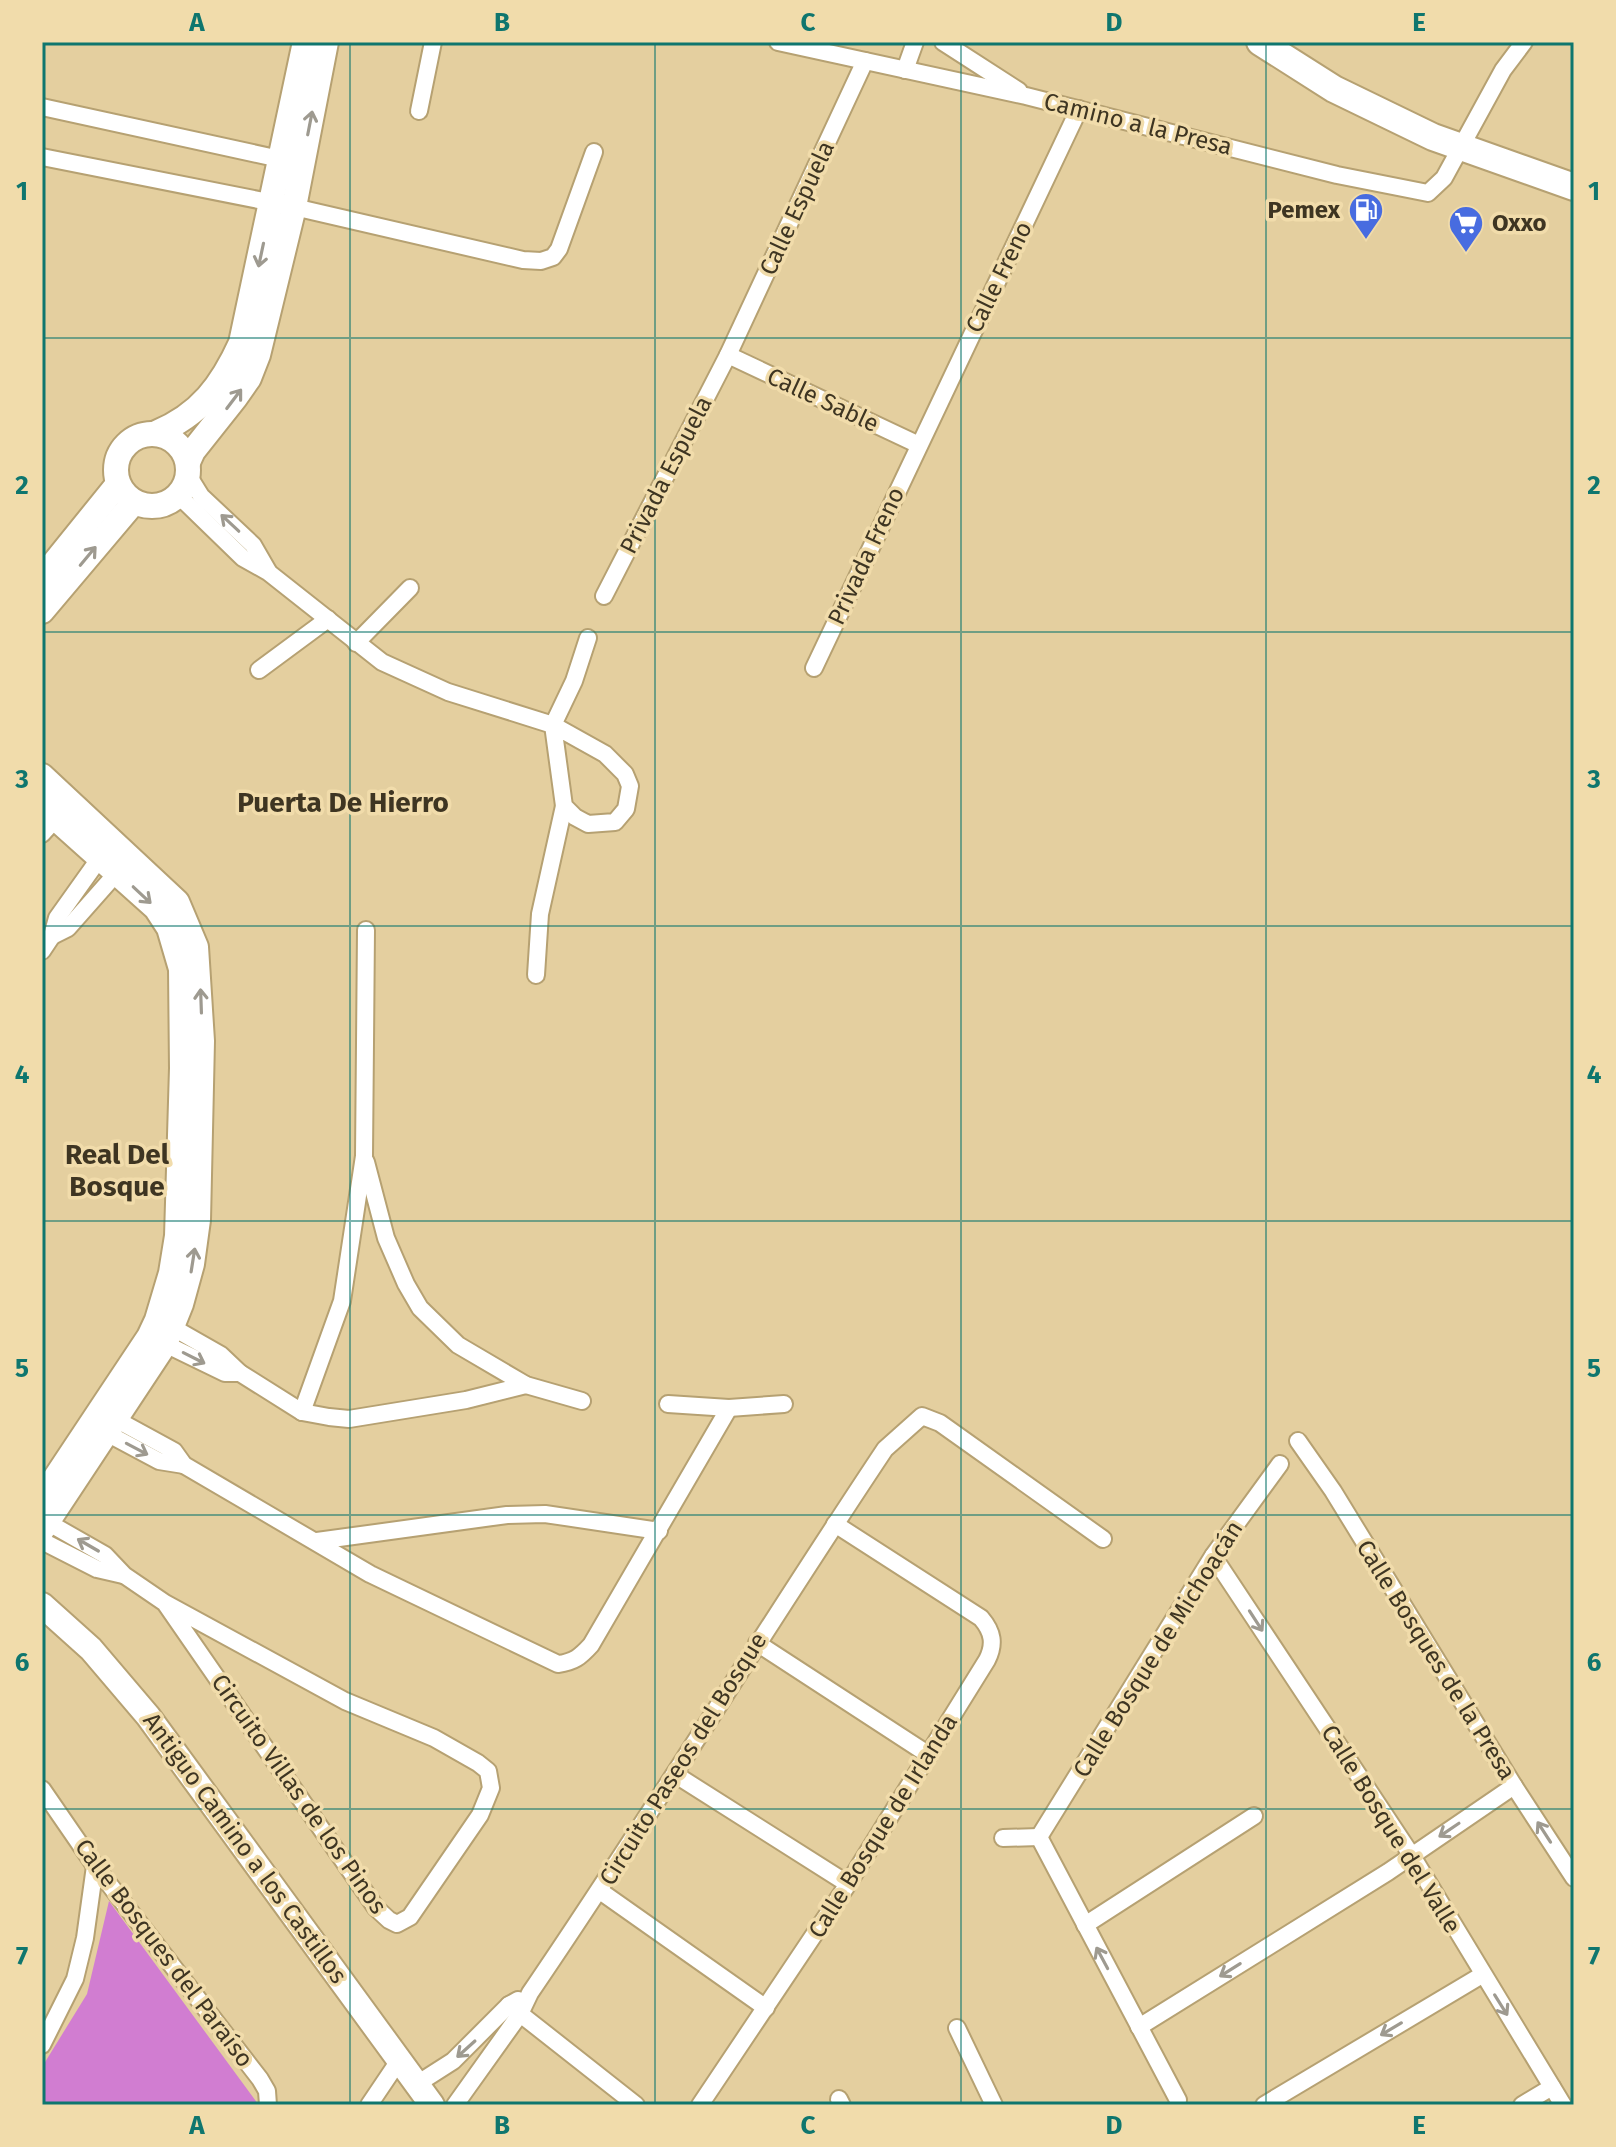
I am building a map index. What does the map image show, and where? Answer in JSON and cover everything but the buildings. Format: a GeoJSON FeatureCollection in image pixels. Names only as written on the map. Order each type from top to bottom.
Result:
{"type":"FeatureCollection","features":[{"type":"Feature","properties":{"kind":"main road"},"geometry":{"type":"LineString","coordinates":[[1260,42],[1346,95],[1433,137],[1464,141],[1574,187]]}},
{"type":"Feature","properties":{"kind":"street"},"geometry":{"type":"LineString","coordinates":[[292,161],[305,42]]}},
{"type":"Feature","properties":{"kind":"street"},"geometry":{"type":"LineString","coordinates":[[283,205],[241,343],[229,369],[206,402],[185,419],[156,433],[144,434],[123,448],[117,459],[116,472],[126,493],[157,506],[185,477],[193,451],[249,378],[261,343],[292,161],[326,42]]}},
{"type":"Feature","properties":{"kind":"street"},"geometry":{"type":"LineString","coordinates":[[419,111],[433,42]]}},
{"type":"Feature","properties":{"kind":"street","name":"Camino a la Presa"},"geometry":{"type":"LineString","coordinates":[[778,42],[1026,96],[1337,175],[1428,193],[1444,178],[1464,141]]}},
{"type":"Feature","properties":{"kind":"street"},"geometry":{"type":"LineString","coordinates":[[905,70],[915,42]]}},
{"type":"Feature","properties":{"kind":"street"},"geometry":{"type":"LineString","coordinates":[[943,42],[1026,96]]}},
{"type":"Feature","properties":{"kind":"street"},"geometry":{"type":"LineString","coordinates":[[1464,141],[1503,70],[1524,42]]}},
{"type":"Feature","properties":{"kind":"street","name":"Calle Espuela"},"geometry":{"type":"LineString","coordinates":[[728,355],[865,61]]}},
{"type":"Feature","properties":{"kind":"street"},"geometry":{"type":"LineString","coordinates":[[42,107],[292,161]]}},
{"type":"Feature","properties":{"kind":"street","name":"Calle Freno"},"geometry":{"type":"LineString","coordinates":[[919,445],[1079,109]]}},
{"type":"Feature","properties":{"kind":"street"},"geometry":{"type":"LineString","coordinates":[[42,157],[283,205],[488,253],[541,261],[553,257],[559,249],[594,152]]}},
{"type":"Feature","properties":{"kind":"street","name":"Calle Sable"},"geometry":{"type":"LineString","coordinates":[[728,355],[919,445]]}},
{"type":"Feature","properties":{"kind":"street","name":"Privada Espuela"},"geometry":{"type":"LineString","coordinates":[[604,596],[728,355]]}},
{"type":"Feature","properties":{"kind":"street"},"geometry":{"type":"LineString","coordinates":[[156,433],[177,442],[185,477],[243,558],[268,572],[356,643],[382,662],[448,692],[553,725],[605,754],[625,774],[630,786],[626,809],[615,822],[588,824],[564,806]]}},
{"type":"Feature","properties":{"kind":"street","name":"Privada Freno"},"geometry":{"type":"LineString","coordinates":[[814,668],[919,445]]}},
{"type":"Feature","properties":{"kind":"street"},"geometry":{"type":"LineString","coordinates":[[42,578],[126,493]]}},
{"type":"Feature","properties":{"kind":"street"},"geometry":{"type":"LineString","coordinates":[[42,611],[126,493]]}},
{"type":"Feature","properties":{"kind":"street"},"geometry":{"type":"LineString","coordinates":[[356,643],[410,588]]}},
{"type":"Feature","properties":{"kind":"street"},"geometry":{"type":"LineString","coordinates":[[259,670],[328,619]]}},
{"type":"Feature","properties":{"kind":"street"},"geometry":{"type":"LineString","coordinates":[[536,975],[540,914],[564,806],[553,725],[574,681],[588,638]]}},
{"type":"Feature","properties":{"kind":"street"},"geometry":{"type":"LineString","coordinates":[[42,776],[53,816],[177,902],[196,947],[202,1041],[198,1220],[189,1282],[43,1528]]}},
{"type":"Feature","properties":{"kind":"street"},"geometry":{"type":"LineString","coordinates":[[42,951],[52,936],[57,918],[115,857]]}},
{"type":"Feature","properties":{"kind":"street"},"geometry":{"type":"LineString","coordinates":[[52,936],[68,928],[115,857]]}},
{"type":"Feature","properties":{"kind":"street"},"geometry":{"type":"LineString","coordinates":[[302,1412],[342,1301],[364,1156],[366,930]]}},
{"type":"Feature","properties":{"kind":"street"},"geometry":{"type":"LineString","coordinates":[[364,1156],[386,1238],[420,1308],[458,1345],[526,1385],[582,1401]]}},
{"type":"Feature","properties":{"kind":"street"},"geometry":{"type":"LineString","coordinates":[[161,1332],[225,1373],[240,1373],[302,1412],[349,1419],[466,1400],[526,1385]]}},
{"type":"Feature","properties":{"kind":"street"},"geometry":{"type":"LineString","coordinates":[[668,1404],[729,1408],[784,1404]]}},
{"type":"Feature","properties":{"kind":"street"},"geometry":{"type":"LineString","coordinates":[[104,1422],[159,1461],[184,1465],[384,1581],[558,1664],[580,1658],[591,1645],[729,1408]]}},
{"type":"Feature","properties":{"kind":"street","name":"Circuito Paseos del Bosque"},"geometry":{"type":"LineString","coordinates":[[417,2084],[443,2068],[514,2010],[530,1993],[676,1775],[757,1643],[885,1449],[922,1416],[940,1423],[1103,1539]]}},
{"type":"Feature","properties":{"kind":"street"},"geometry":{"type":"LineString","coordinates":[[42,1498],[104,1422]]}},
{"type":"Feature","properties":{"kind":"street","name":"Calle Bosques de la Presa"},"geometry":{"type":"LineString","coordinates":[[1298,1441],[1333,1491],[1574,1878]]}},
{"type":"Feature","properties":{"kind":"street","name":"Calle Bosque de Michoacán"},"geometry":{"type":"LineString","coordinates":[[1039,1837],[1213,1556],[1280,1464]]}},
{"type":"Feature","properties":{"kind":"street"},"geometry":{"type":"LineString","coordinates":[[317,1541],[464,1520],[545,1514],[659,1531]]}},
{"type":"Feature","properties":{"kind":"street","name":"Calle Bosque de Irlanda"},"geometry":{"type":"LineString","coordinates":[[700,2105],[848,1884],[987,1660],[993,1640],[981,1618],[835,1524]]}},
{"type":"Feature","properties":{"kind":"street","name":"Circuito Villas de los Pinos"},"geometry":{"type":"LineString","coordinates":[[43,1528],[105,1555],[124,1575],[165,1603],[294,1675],[345,1701],[418,1730],[488,1771],[491,1788],[484,1807],[410,1917],[397,1924],[376,1908],[165,1603]]}},
{"type":"Feature","properties":{"kind":"street","name":"Calle Bosque del Valle"},"geometry":{"type":"LineString","coordinates":[[1213,1556],[1412,1856],[1563,2105]]}},
{"type":"Feature","properties":{"kind":"street","name":"Antiguo Camino a los Castillos"},"geometry":{"type":"LineString","coordinates":[[42,1605],[91,1649],[148,1716],[432,2105]]}},
{"type":"Feature","properties":{"kind":"street"},"geometry":{"type":"LineString","coordinates":[[757,1643],[929,1755]]}},
{"type":"Feature","properties":{"kind":"street"},"geometry":{"type":"LineString","coordinates":[[676,1775],[848,1884]]}},
{"type":"Feature","properties":{"kind":"street"},"geometry":{"type":"LineString","coordinates":[[1139,2027],[1412,1856],[1514,1786]]}},
{"type":"Feature","properties":{"kind":"street","name":"Calle Bosques del Paraíso"},"geometry":{"type":"LineString","coordinates":[[42,1789],[95,1866],[260,2079],[267,2091],[268,2105]]}},
{"type":"Feature","properties":{"kind":"street"},"geometry":{"type":"LineString","coordinates":[[1085,1925],[1254,1816]]}},
{"type":"Feature","properties":{"kind":"street"},"geometry":{"type":"LineString","coordinates":[[1003,1838],[1039,1837],[1178,2100]]}},
{"type":"Feature","properties":{"kind":"street"},"geometry":{"type":"LineString","coordinates":[[42,2045],[75,1979],[85,1938],[95,1866]]}},
{"type":"Feature","properties":{"kind":"street"},"geometry":{"type":"LineString","coordinates":[[600,1891],[766,2008]]}},
{"type":"Feature","properties":{"kind":"street"},"geometry":{"type":"LineString","coordinates":[[1264,2105],[1482,1975]]}},
{"type":"Feature","properties":{"kind":"street"},"geometry":{"type":"LineString","coordinates":[[514,2010],[636,2105]]}},
{"type":"Feature","properties":{"kind":"street","name":"Circuito Paseos del Bosque"},"geometry":{"type":"LineString","coordinates":[[455,2105],[514,2010]]}},
{"type":"Feature","properties":{"kind":"street"},"geometry":{"type":"LineString","coordinates":[[957,2028],[994,2105]]}},
{"type":"Feature","properties":{"kind":"street"},"geometry":{"type":"LineString","coordinates":[[369,2105],[400,2059]]}},
{"type":"Feature","properties":{"kind":"street"},"geometry":{"type":"LineString","coordinates":[[1522,2105],[1552,2087]]}},
{"type":"Feature","properties":{"kind":"shaded area"},"geometry":{"type":"Polygon","coordinates":[[[109,1901],[258,2105],[42,2105],[42,2067],[87,1994],[109,1901]]]}},
{"type":"Feature","properties":{"kind":"place","name":"Pemex"},"geometry":{"type":"Point","coordinates":[1366,241]}},
{"type":"Feature","properties":{"kind":"place","name":"Oxxo"},"geometry":{"type":"Point","coordinates":[1466,254]}},
{"type":"Feature","properties":{"kind":"district","name":"Puerta De Hierro"},"geometry":{"type":"Point","coordinates":[343,802]}},
{"type":"Feature","properties":{"kind":"district","name":"Real Del Bosque"},"geometry":{"type":"Point","coordinates":[117,1170]}}]}
